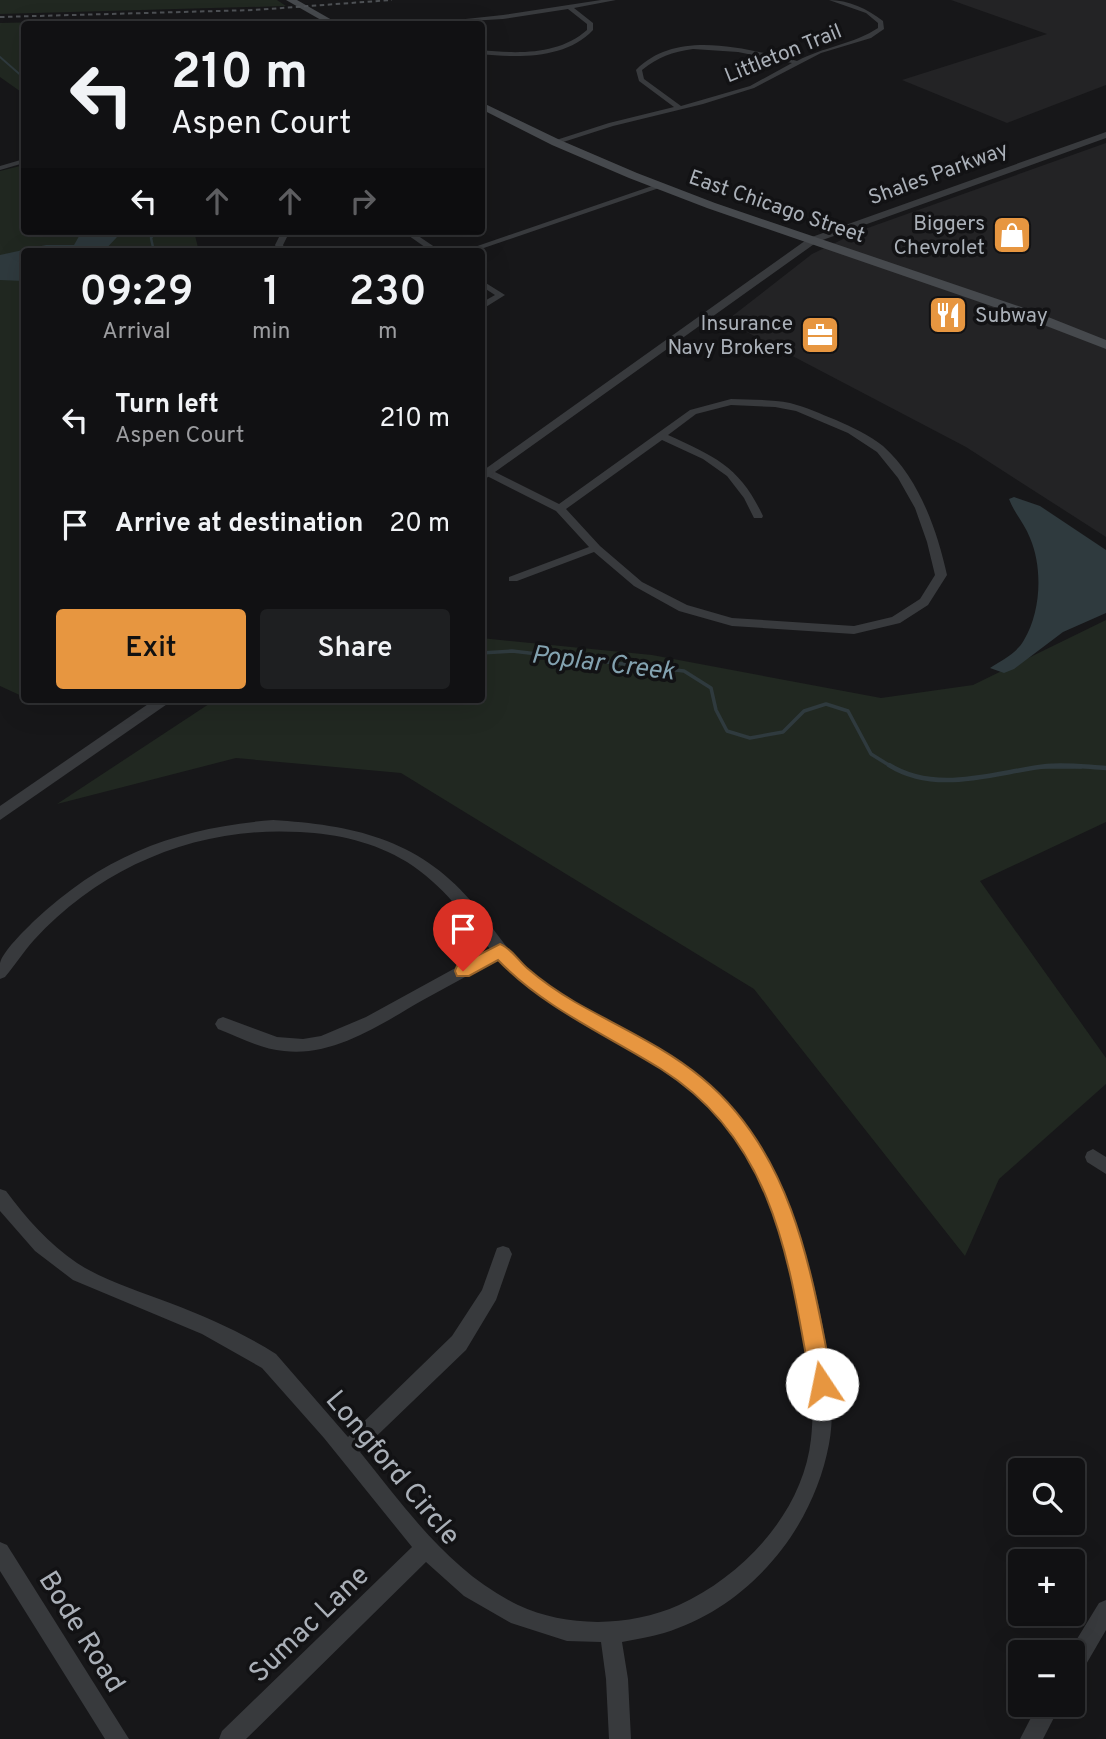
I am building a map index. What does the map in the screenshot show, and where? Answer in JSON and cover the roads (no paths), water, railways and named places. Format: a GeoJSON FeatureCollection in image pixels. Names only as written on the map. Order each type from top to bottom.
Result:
{"type":"FeatureCollection","features":[{"type":"Feature","properties":{"kind":"main road"},"geometry":{"type":"LineString","coordinates":[[291,1],[328,21]]}},
{"type":"Feature","properties":{"kind":"main road","name":"East Chicago Street"},"geometry":{"type":"LineString","coordinates":[[485,107],[554,142],[658,187],[1023,311],[1106,345]]}},
{"type":"Feature","properties":{"kind":"street"},"geometry":{"type":"LineString","coordinates":[[461,21],[613,0]]}},
{"type":"Feature","properties":{"kind":"street","name":"Littleton Trail"},"geometry":{"type":"LineString","coordinates":[[554,142],[752,87],[819,52],[869,37],[883,25],[879,19],[867,12],[832,0]]}},
{"type":"Feature","properties":{"kind":"street"},"geometry":{"type":"LineString","coordinates":[[485,52],[531,52],[581,39],[590,30],[590,23],[569,7]]}},
{"type":"Feature","properties":{"kind":"street"},"geometry":{"type":"LineString","coordinates":[[680,108],[640,80],[639,70],[647,62],[671,52],[719,48],[799,63]]}},
{"type":"Feature","properties":{"kind":"street","name":"Shales Parkway"},"geometry":{"type":"LineString","coordinates":[[485,476],[813,240],[1106,135]]}},
{"type":"Feature","properties":{"kind":"street"},"geometry":{"type":"LineString","coordinates":[[0,168],[21,162]]}},
{"type":"Feature","properties":{"kind":"street"},"geometry":{"type":"LineString","coordinates":[[476,248],[658,187]]}},
{"type":"Feature","properties":{"kind":"street"},"geometry":{"type":"LineString","coordinates":[[412,235],[432,248]]}},
{"type":"Feature","properties":{"kind":"street"},"geometry":{"type":"LineString","coordinates":[[485,285],[501,295],[485,305]]}},
{"type":"Feature","properties":{"kind":"street"},"geometry":{"type":"LineString","coordinates":[[485,476],[560,509],[596,548],[638,584],[683,608],[732,622],[854,630],[896,620],[924,601],[941,575],[936,544],[926,522],[899,474],[880,449],[832,422],[789,406],[731,402],[693,412],[560,509]]}},
{"type":"Feature","properties":{"kind":"street"},"geometry":{"type":"LineString","coordinates":[[660,435],[709,458],[732,473],[748,492],[758,516]]}},
{"type":"Feature","properties":{"kind":"street"},"geometry":{"type":"LineString","coordinates":[[513,579],[596,548]]}},
{"type":"Feature","properties":{"kind":"street"},"geometry":{"type":"LineString","coordinates":[[0,814],[161,703]]}},
{"type":"Feature","properties":{"kind":"street","name":"Longford Circle"},"geometry":{"type":"LineString","coordinates":[[0,973],[30,933],[105,873],[133,858],[183,839],[259,824],[290,824],[356,834],[411,858],[439,878],[469,908],[500,951],[520,972],[551,997],[668,1064],[695,1083],[723,1109],[744,1134],[769,1177],[782,1208],[807,1304],[822,1384],[819,1449],[810,1483],[797,1512],[762,1560],[711,1604],[673,1621],[610,1634],[557,1628],[520,1617],[470,1587],[425,1549],[269,1361],[244,1343],[221,1332],[71,1269],[31,1234],[0,1197]]}},
{"type":"Feature","properties":{"kind":"street"},"geometry":{"type":"LineString","coordinates":[[223,1024],[285,1045],[307,1045],[327,1040],[373,1021],[500,951]]}},
{"type":"Feature","properties":{"kind":"street"},"geometry":{"type":"LineString","coordinates":[[347,1452],[459,1343],[490,1294],[503,1254]]}},
{"type":"Feature","properties":{"kind":"street","name":"Sumac Lane"},"geometry":{"type":"LineString","coordinates":[[230,1739],[425,1549]]}},
{"type":"Feature","properties":{"kind":"street","name":"Bode Road"},"geometry":{"type":"LineString","coordinates":[[0,1552],[118,1739]]}},
{"type":"Feature","properties":{"kind":"street"},"geometry":{"type":"LineString","coordinates":[[1085,1645],[1106,1609]]}},
{"type":"Feature","properties":{"kind":"street"},"geometry":{"type":"LineString","coordinates":[[610,1634],[617,1679],[620,1739]]}},
{"type":"Feature","properties":{"kind":"street"},"geometry":{"type":"LineString","coordinates":[[1031,1739],[1043,1717]]}},
{"type":"Feature","properties":{"kind":"waterway","name":"Poplar Creek"},"geometry":{"type":"LineString","coordinates":[[0,57],[21,75]]}},
{"type":"Feature","properties":{"kind":"waterway","name":"Poplar Creek"},"geometry":{"type":"LineString","coordinates":[[153,235],[151,238],[153,248]]}},
{"type":"Feature","properties":{"kind":"waterway","name":"Poplar Creek"},"geometry":{"type":"LineString","coordinates":[[485,653],[512,651],[684,671],[711,688],[716,710],[727,731],[750,738],[783,732],[804,711],[826,704],[848,711],[871,754],[892,767]]}},
{"type":"Feature","properties":{"kind":"waterway","name":"Poplar Creek"},"geometry":{"type":"LineString","coordinates":[[889,765],[907,774],[946,780],[1047,766],[1106,768]]}},
{"type":"Feature","properties":{"kind":"waterway","name":"Poplar Creek"},"geometry":{"type":"LineString","coordinates":[[1042,767],[1081,767]]}},
{"type":"Feature","properties":{"kind":"railway"},"geometry":{"type":"LineString","coordinates":[[0,17],[254,10],[392,0]]}},
{"type":"Feature","properties":{"kind":"place","name":"Biggers Chevrolet"},"geometry":{"type":"Point","coordinates":[1012,235]}},
{"type":"Feature","properties":{"kind":"place","name":"Subway"},"geometry":{"type":"Point","coordinates":[948,315]}},
{"type":"Feature","properties":{"kind":"place","name":"Insurance Navy Brokers"},"geometry":{"type":"Point","coordinates":[820,335]}}]}
